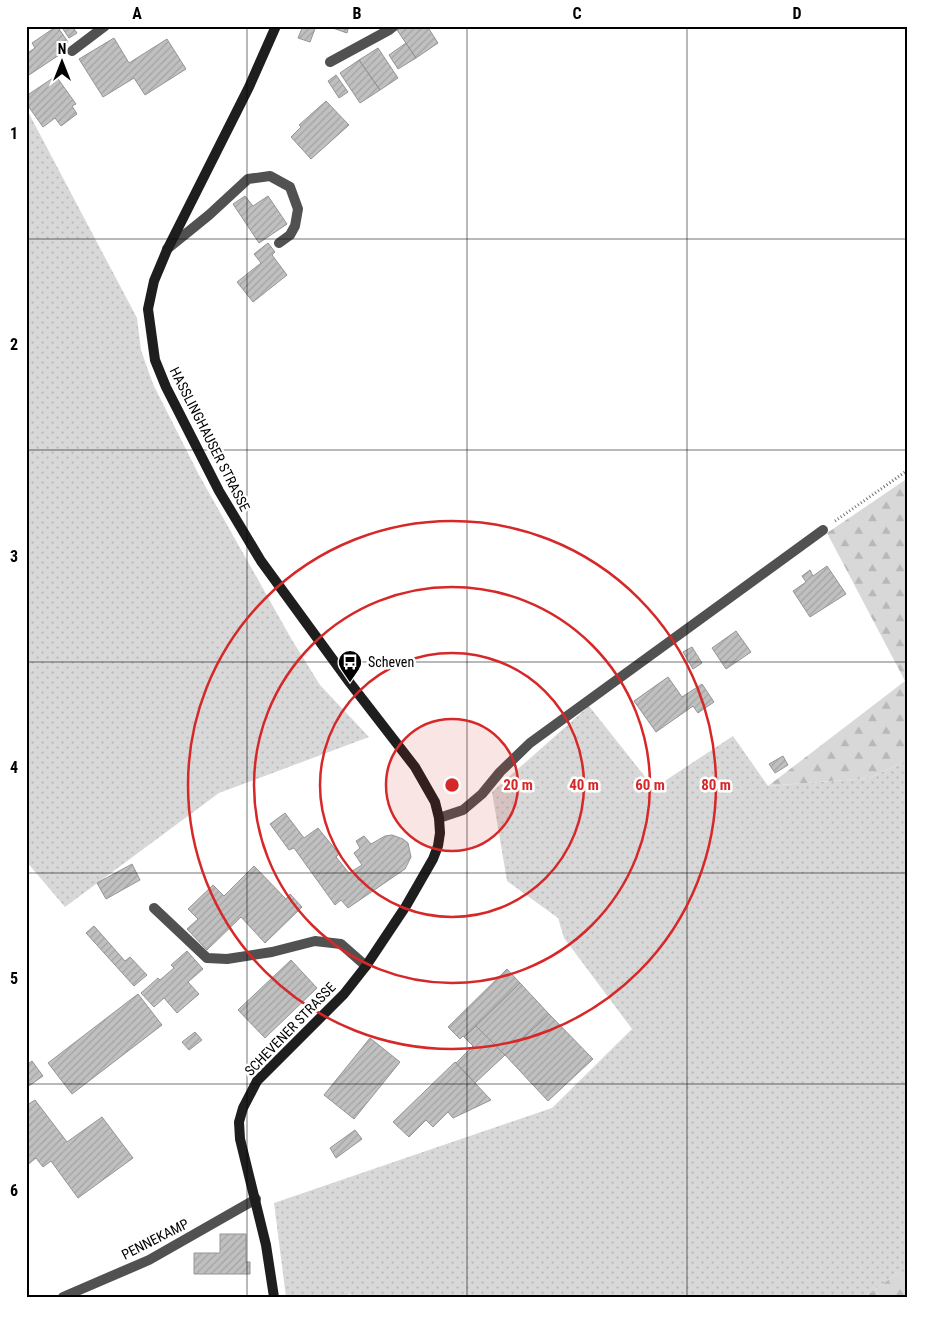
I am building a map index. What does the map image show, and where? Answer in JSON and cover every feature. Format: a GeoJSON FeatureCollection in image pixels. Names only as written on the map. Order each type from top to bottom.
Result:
{"type":"FeatureCollection","features":[{"type":"Feature","properties":{"kind":"main road","name":"HASSLINGHAUSER STRASSE"},"geometry":{"type":"LineString","coordinates":[[276,26],[249,87],[166,250],[154,282],[148,309],[155,360],[166,387],[219,491],[261,560],[350,683],[416,767],[435,802]]}},
{"type":"Feature","properties":{"kind":"main road","name":"SCHEVENER STRASSE"},"geometry":{"type":"LineString","coordinates":[[274,1297],[266,1245],[256,1199],[243,1156],[239,1122],[248,1096],[256,1081],[338,1001],[366,966],[406,906],[433,859],[438,846],[439,818],[435,802]]}},
{"type":"Feature","properties":{"kind":"street"},"geometry":{"type":"LineString","coordinates":[[72,51],[105,26]]}},
{"type":"Feature","properties":{"kind":"street"},"geometry":{"type":"LineString","coordinates":[[330,62],[394,26]]}},
{"type":"Feature","properties":{"kind":"street"},"geometry":{"type":"LineString","coordinates":[[166,250],[209,215],[248,179],[270,176],[290,187],[298,209],[290,236],[279,243]]}},
{"type":"Feature","properties":{"kind":"street"},"geometry":{"type":"LineString","coordinates":[[439,818],[463,810],[482,794],[500,772],[530,743],[823,530]]}},
{"type":"Feature","properties":{"kind":"street"},"geometry":{"type":"LineString","coordinates":[[154,908],[207,958],[227,959],[272,952],[315,942],[341,944],[366,966]]}},
{"type":"Feature","properties":{"kind":"street","name":"PENNEKAMP"},"geometry":{"type":"LineString","coordinates":[[63,1297],[149,1260],[256,1199]]}},
{"type":"Feature","properties":{"kind":"path"},"geometry":{"type":"LineString","coordinates":[[823,530],[908,470]]}},
{"type":"Feature","properties":{"kind":"green space"},"geometry":{"type":"Polygon","coordinates":[[[26,108],[137,318],[141,350],[153,384],[199,475],[292,640],[320,685],[369,737],[219,793],[65,907],[26,861],[26,108]]]}},
{"type":"Feature","properties":{"kind":"green space"},"geometry":{"type":"Polygon","coordinates":[[[908,478],[908,760],[869,778],[768,786],[905,681],[827,533],[908,478]]]}},
{"type":"Feature","properties":{"kind":"green space"},"geometry":{"type":"Polygon","coordinates":[[[589,706],[654,788],[733,736],[768,786],[869,778],[908,760],[908,1266],[864,1297],[351,1297],[350,1294],[344,1297],[286,1297],[274,1203],[552,1108],[632,1029],[564,938],[558,918],[507,881],[492,792],[589,706]]]}},
{"type":"Feature","properties":{"kind":"green space"},"geometry":{"type":"Polygon","coordinates":[[[908,1266],[908,1297],[864,1297],[908,1266]]]}},
{"type":"Feature","properties":{"kind":"building"},"geometry":{"type":"Polygon","coordinates":[[[57,26],[68,42],[59,49],[62,53],[26,77],[26,54],[35,48],[32,43],[57,26]]]}},
{"type":"Feature","properties":{"kind":"building"},"geometry":{"type":"Polygon","coordinates":[[[61,26],[72,26],[77,33],[69,38],[61,26]]]}},
{"type":"Feature","properties":{"kind":"building"},"geometry":{"type":"Polygon","coordinates":[[[303,26],[316,26],[310,42],[298,38],[303,26]]]}},
{"type":"Feature","properties":{"kind":"building"},"geometry":{"type":"Polygon","coordinates":[[[327,26],[349,26],[347,33],[327,26]]]}},
{"type":"Feature","properties":{"kind":"building"},"geometry":{"type":"Polygon","coordinates":[[[403,26],[427,26],[438,43],[416,58],[397,30],[403,26]]]}},
{"type":"Feature","properties":{"kind":"building"},"geometry":{"type":"Polygon","coordinates":[[[114,38],[129,63],[167,39],[186,69],[145,95],[134,78],[103,97],[79,59],[114,38]]]}},
{"type":"Feature","properties":{"kind":"building"},"geometry":{"type":"Polygon","coordinates":[[[406,43],[416,58],[398,69],[389,55],[406,43]]]}},
{"type":"Feature","properties":{"kind":"building"},"geometry":{"type":"Polygon","coordinates":[[[378,48],[398,78],[380,90],[359,60],[378,48]]]}},
{"type":"Feature","properties":{"kind":"building"},"geometry":{"type":"Polygon","coordinates":[[[359,60],[380,90],[360,103],[340,73],[359,60]]]}},
{"type":"Feature","properties":{"kind":"building"},"geometry":{"type":"Polygon","coordinates":[[[336,75],[348,92],[339,98],[328,81],[336,75]]]}},
{"type":"Feature","properties":{"kind":"building"},"geometry":{"type":"Polygon","coordinates":[[[56,76],[76,104],[72,106],[77,114],[61,126],[55,118],[43,127],[26,103],[26,96],[56,76]]]}},
{"type":"Feature","properties":{"kind":"building"},"geometry":{"type":"Polygon","coordinates":[[[326,101],[349,125],[311,159],[291,137],[301,127],[299,125],[326,101]]]}},
{"type":"Feature","properties":{"kind":"building"},"geometry":{"type":"Polygon","coordinates":[[[245,196],[253,206],[268,196],[287,224],[259,243],[233,204],[245,196]]]}},
{"type":"Feature","properties":{"kind":"building"},"geometry":{"type":"Polygon","coordinates":[[[268,243],[275,252],[272,255],[287,275],[253,302],[237,282],[261,263],[254,254],[268,243]]]}},
{"type":"Feature","properties":{"kind":"building"},"geometry":{"type":"Polygon","coordinates":[[[827,566],[846,594],[810,617],[793,591],[806,582],[802,576],[810,570],[813,576],[827,566]]]}},
{"type":"Feature","properties":{"kind":"building"},"geometry":{"type":"Polygon","coordinates":[[[736,631],[751,652],[726,669],[712,648],[736,631]]]}},
{"type":"Feature","properties":{"kind":"building"},"geometry":{"type":"Polygon","coordinates":[[[692,647],[702,663],[693,669],[683,652],[692,647]]]}},
{"type":"Feature","properties":{"kind":"building"},"geometry":{"type":"Polygon","coordinates":[[[668,677],[682,697],[702,684],[714,702],[698,713],[693,706],[656,732],[634,701],[668,677]]]}},
{"type":"Feature","properties":{"kind":"building"},"geometry":{"type":"Polygon","coordinates":[[[783,756],[788,765],[775,773],[769,764],[783,756]]]}},
{"type":"Feature","properties":{"kind":"building"},"geometry":{"type":"Polygon","coordinates":[[[285,813],[304,838],[318,828],[339,854],[336,857],[349,873],[362,865],[354,853],[360,848],[356,841],[364,836],[371,844],[385,836],[392,835],[403,839],[408,843],[411,857],[405,869],[348,908],[341,900],[335,905],[294,848],[289,850],[270,824],[285,813]]]}},
{"type":"Feature","properties":{"kind":"building"},"geometry":{"type":"Polygon","coordinates":[[[132,864],[140,880],[106,899],[97,883],[132,864]]]}},
{"type":"Feature","properties":{"kind":"building"},"geometry":{"type":"Polygon","coordinates":[[[254,866],[286,899],[290,894],[302,907],[265,943],[241,917],[207,950],[187,929],[198,919],[188,909],[213,885],[224,896],[254,866]]]}},
{"type":"Feature","properties":{"kind":"building"},"geometry":{"type":"Polygon","coordinates":[[[94,926],[125,961],[130,957],[147,975],[134,986],[86,933],[94,926]]]}},
{"type":"Feature","properties":{"kind":"building"},"geometry":{"type":"Polygon","coordinates":[[[187,951],[203,969],[188,982],[199,994],[177,1013],[164,998],[154,1007],[141,993],[158,978],[160,980],[174,968],[171,965],[187,951]]]}},
{"type":"Feature","properties":{"kind":"building"},"geometry":{"type":"Polygon","coordinates":[[[291,960],[317,988],[265,1038],[238,1010],[291,960]]]}},
{"type":"Feature","properties":{"kind":"building"},"geometry":{"type":"Polygon","coordinates":[[[507,969],[520,983],[460,1039],[448,1027],[507,969]]]}},
{"type":"Feature","properties":{"kind":"building"},"geometry":{"type":"Polygon","coordinates":[[[520,983],[549,1014],[505,1055],[476,1026],[520,983]]]}},
{"type":"Feature","properties":{"kind":"building"},"geometry":{"type":"Polygon","coordinates":[[[138,994],[162,1025],[72,1094],[48,1063],[138,994]]]}},
{"type":"Feature","properties":{"kind":"building"},"geometry":{"type":"Polygon","coordinates":[[[549,1014],[593,1059],[548,1101],[505,1055],[549,1014]]]}},
{"type":"Feature","properties":{"kind":"building"},"geometry":{"type":"Polygon","coordinates":[[[476,1026],[505,1055],[475,1083],[456,1063],[473,1046],[464,1037],[476,1026]]]}},
{"type":"Feature","properties":{"kind":"building"},"geometry":{"type":"Polygon","coordinates":[[[195,1032],[202,1040],[189,1050],[182,1042],[195,1032]]]}},
{"type":"Feature","properties":{"kind":"building"},"geometry":{"type":"Polygon","coordinates":[[[370,1038],[400,1062],[354,1119],[324,1095],[370,1038]]]}},
{"type":"Feature","properties":{"kind":"building"},"geometry":{"type":"Polygon","coordinates":[[[32,1061],[43,1076],[26,1088],[26,1065],[32,1061]]]}},
{"type":"Feature","properties":{"kind":"building"},"geometry":{"type":"Polygon","coordinates":[[[455,1062],[491,1100],[453,1118],[448,1112],[433,1127],[426,1120],[409,1137],[393,1122],[455,1062]]]}},
{"type":"Feature","properties":{"kind":"building"},"geometry":{"type":"Polygon","coordinates":[[[35,1100],[67,1142],[102,1117],[133,1158],[78,1198],[51,1161],[43,1167],[36,1158],[26,1166],[26,1104],[35,1100]]]}},
{"type":"Feature","properties":{"kind":"building"},"geometry":{"type":"Polygon","coordinates":[[[355,1130],[362,1139],[336,1158],[330,1148],[355,1130]]]}},
{"type":"Feature","properties":{"kind":"building"},"geometry":{"type":"Polygon","coordinates":[[[220,1234],[246,1234],[246,1262],[250,1262],[250,1274],[194,1274],[194,1253],[220,1253],[220,1234]]]}},
{"type":"Feature","properties":{"kind":"place","name":"Scheven"},"geometry":{"type":"Point","coordinates":[350,683]}}]}
